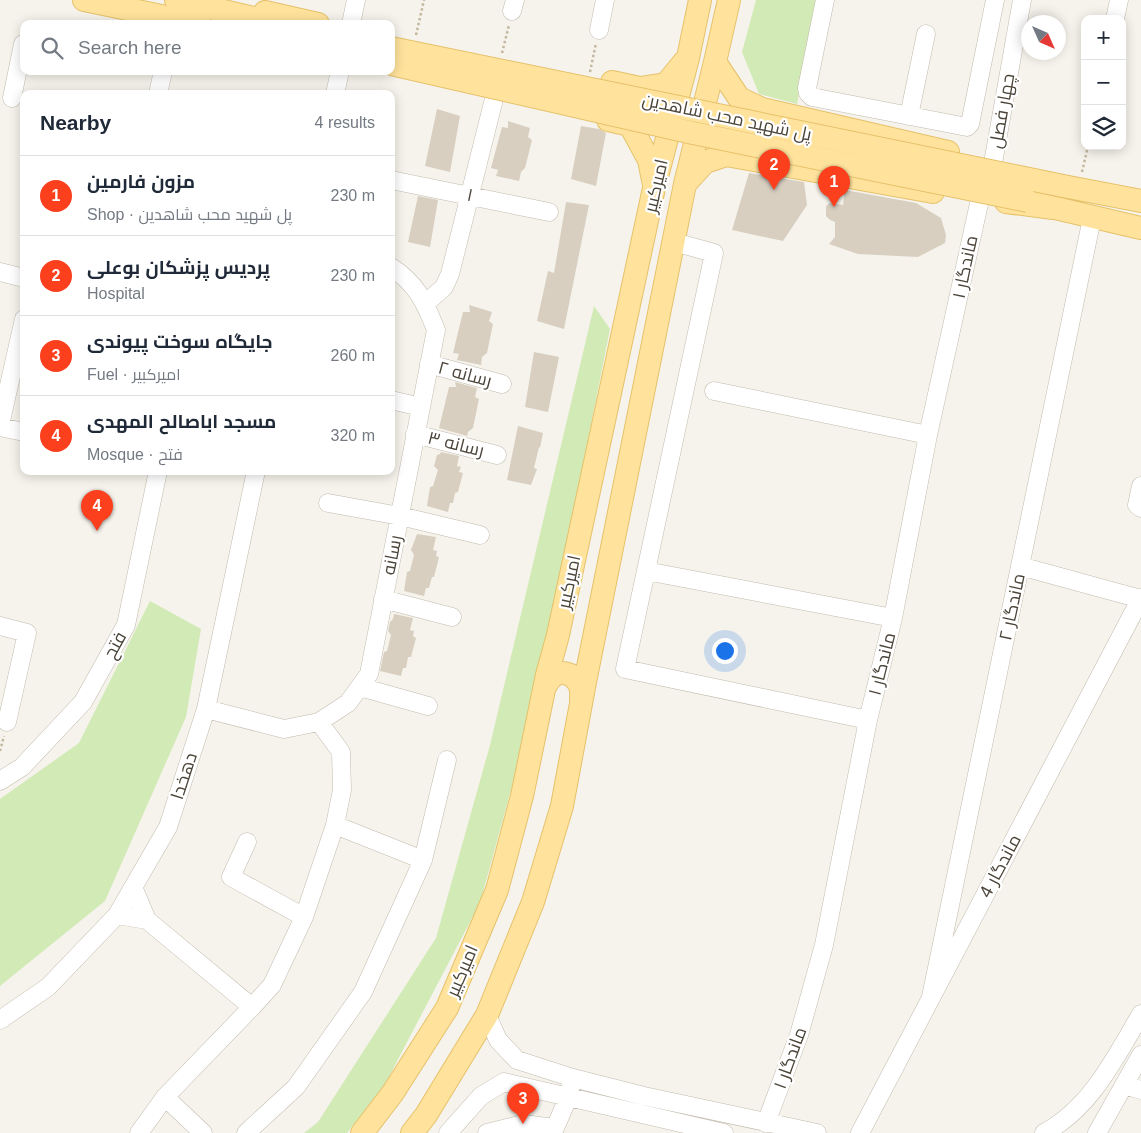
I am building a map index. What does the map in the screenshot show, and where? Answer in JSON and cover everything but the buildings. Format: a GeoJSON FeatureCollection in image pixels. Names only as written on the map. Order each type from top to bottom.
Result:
{"type":"FeatureCollection","features":[{"type":"Feature","properties":{"kind":"main road"},"geometry":{"type":"LineString","coordinates":[[84,0],[181,20]]}},
{"type":"Feature","properties":{"kind":"main road"},"geometry":{"type":"LineString","coordinates":[[176,0],[263,20]]}},
{"type":"Feature","properties":{"kind":"main road","name":"امیرکبیر"},"geometry":{"type":"LineString","coordinates":[[362,1133],[392,1094],[446,1008],[497,890],[522,796],[654,188],[688,58],[700,0]]}},
{"type":"Feature","properties":{"kind":"main road","name":"امیرکبیر"},"geometry":{"type":"LineString","coordinates":[[412,1133],[426,1115],[486,1015],[533,902],[562,806],[685,184],[729,0]]}},
{"type":"Feature","properties":{"kind":"main road"},"geometry":{"type":"LineString","coordinates":[[228,12],[254,10],[300,20]]}},
{"type":"Feature","properties":{"kind":"main road"},"geometry":{"type":"LineString","coordinates":[[395,39],[640,88],[666,84],[688,58]]}},
{"type":"Feature","properties":{"kind":"main road","name":"پل شهید محب شاهدین"},"geometry":{"type":"LineString","coordinates":[[395,49],[1071,187]]}},
{"type":"Feature","properties":{"kind":"main road"},"geometry":{"type":"LineString","coordinates":[[715,62],[738,98],[762,109],[993,163],[1071,187],[1141,201]]}},
{"type":"Feature","properties":{"kind":"main road","name":"پل شهید محب شاهدین"},"geometry":{"type":"LineString","coordinates":[[395,65],[693,133],[1028,201],[1053,208]]}},
{"type":"Feature","properties":{"kind":"main road"},"geometry":{"type":"LineString","coordinates":[[395,73],[630,125],[641,118],[646,110],[645,100],[640,88]]}},
{"type":"Feature","properties":{"kind":"main road"},"geometry":{"type":"LineString","coordinates":[[750,159],[742,147],[740,137],[742,125],[754,112],[762,109]]}},
{"type":"Feature","properties":{"kind":"main road"},"geometry":{"type":"LineString","coordinates":[[630,125],[649,160],[654,188]]}},
{"type":"Feature","properties":{"kind":"main road"},"geometry":{"type":"LineString","coordinates":[[685,184],[705,162],[726,155],[980,200],[1053,208],[1141,228]]}},
{"type":"Feature","properties":{"kind":"main road"},"geometry":{"type":"LineString","coordinates":[[558,635],[561,646],[570,653],[581,653],[590,647],[593,642]]}},
{"type":"Feature","properties":{"kind":"main road"},"geometry":{"type":"LineString","coordinates":[[544,689],[554,675],[565,673],[571,675],[579,683],[582,700]]}},
{"type":"Feature","properties":{"kind":"street"},"geometry":{"type":"LineString","coordinates":[[352,20],[356,0]]}},
{"type":"Feature","properties":{"kind":"street"},"geometry":{"type":"LineString","coordinates":[[599,30],[605,0]]}},
{"type":"Feature","properties":{"kind":"street"},"geometry":{"type":"LineString","coordinates":[[825,0],[807,88],[808,94],[812,97],[967,128],[970,124],[995,0]]}},
{"type":"Feature","properties":{"kind":"street","name":"چهار فصل"},"geometry":{"type":"LineString","coordinates":[[993,163],[1022,0]]}},
{"type":"Feature","properties":{"kind":"street"},"geometry":{"type":"LineString","coordinates":[[1116,15],[1119,0]]}},
{"type":"Feature","properties":{"kind":"street"},"geometry":{"type":"LineString","coordinates":[[915,144],[914,118],[926,34]]}},
{"type":"Feature","properties":{"kind":"street"},"geometry":{"type":"LineString","coordinates":[[12,98],[20,59]]}},
{"type":"Feature","properties":{"kind":"street"},"geometry":{"type":"LineString","coordinates":[[159,90],[162,75]]}},
{"type":"Feature","properties":{"kind":"street"},"geometry":{"type":"LineString","coordinates":[[337,90],[339,75]]}},
{"type":"Feature","properties":{"kind":"street"},"geometry":{"type":"LineString","coordinates":[[424,304],[444,287],[450,274],[495,95]]}},
{"type":"Feature","properties":{"kind":"street","name":"۱"},"geometry":{"type":"LineString","coordinates":[[395,181],[549,212]]}},
{"type":"Feature","properties":{"kind":"street","name":"ماندگار ۱"},"geometry":{"type":"LineString","coordinates":[[766,1123],[799,1036],[824,945],[868,720],[893,618],[928,435],[980,200]]}},
{"type":"Feature","properties":{"kind":"street","name":"ماندگار ۲"},"geometry":{"type":"LineString","coordinates":[[931,997],[1092,218]]}},
{"type":"Feature","properties":{"kind":"street"},"geometry":{"type":"LineString","coordinates":[[674,242],[714,253],[625,669],[868,720]]}},
{"type":"Feature","properties":{"kind":"street","name":"رسانه"},"geometry":{"type":"LineString","coordinates":[[206,709],[284,730],[319,722],[348,703],[369,674],[436,330],[420,294],[407,278],[395,270]]}},
{"type":"Feature","properties":{"kind":"street"},"geometry":{"type":"LineString","coordinates":[[0,272],[20,277]]}},
{"type":"Feature","properties":{"kind":"street"},"geometry":{"type":"LineString","coordinates":[[20,337],[0,426],[20,431]]}},
{"type":"Feature","properties":{"kind":"street","name":"رسانه ۲"},"geometry":{"type":"LineString","coordinates":[[429,364],[502,384]]}},
{"type":"Feature","properties":{"kind":"street"},"geometry":{"type":"LineString","coordinates":[[714,391],[928,435]]}},
{"type":"Feature","properties":{"kind":"street"},"geometry":{"type":"LineString","coordinates":[[395,401],[421,408]]}},
{"type":"Feature","properties":{"kind":"street","name":"رسانه ۳"},"geometry":{"type":"LineString","coordinates":[[415,434],[497,455]]}},
{"type":"Feature","properties":{"kind":"street","name":"فتح"},"geometry":{"type":"LineString","coordinates":[[0,781],[22,767],[83,702],[126,625],[157,475]]}},
{"type":"Feature","properties":{"kind":"street","name":"دهخدا"},"geometry":{"type":"LineString","coordinates":[[0,1020],[48,987],[117,915],[168,827],[206,709],[255,475]]}},
{"type":"Feature","properties":{"kind":"street"},"geometry":{"type":"LineString","coordinates":[[1141,486],[1137,505],[1141,508]]}},
{"type":"Feature","properties":{"kind":"street"},"geometry":{"type":"LineString","coordinates":[[328,503],[400,516],[480,535]]}},
{"type":"Feature","properties":{"kind":"street"},"geometry":{"type":"LineString","coordinates":[[1020,566],[1141,599]]}},
{"type":"Feature","properties":{"kind":"street"},"geometry":{"type":"LineString","coordinates":[[646,571],[893,618]]}},
{"type":"Feature","properties":{"kind":"street"},"geometry":{"type":"LineString","coordinates":[[383,599],[452,617]]}},
{"type":"Feature","properties":{"kind":"street","name":"ماندگار 4"},"geometry":{"type":"LineString","coordinates":[[860,1133],[1141,599]]}},
{"type":"Feature","properties":{"kind":"street"},"geometry":{"type":"LineString","coordinates":[[0,626],[27,633],[7,722]]}},
{"type":"Feature","properties":{"kind":"street"},"geometry":{"type":"LineString","coordinates":[[360,687],[428,706]]}},
{"type":"Feature","properties":{"kind":"street"},"geometry":{"type":"LineString","coordinates":[[139,1133],[165,1097],[272,985],[304,917],[335,825],[342,790],[340,752],[319,722]]}},
{"type":"Feature","properties":{"kind":"street"},"geometry":{"type":"LineString","coordinates":[[246,1133],[296,1087],[362,992],[424,860],[447,760]]}},
{"type":"Feature","properties":{"kind":"street"},"geometry":{"type":"LineString","coordinates":[[335,825],[424,860]]}},
{"type":"Feature","properties":{"kind":"street"},"geometry":{"type":"LineString","coordinates":[[247,842],[231,877],[304,917]]}},
{"type":"Feature","properties":{"kind":"street"},"geometry":{"type":"LineString","coordinates":[[133,887],[147,920],[252,1008]]}},
{"type":"Feature","properties":{"kind":"street"},"geometry":{"type":"LineString","coordinates":[[117,915],[147,920]]}},
{"type":"Feature","properties":{"kind":"street"},"geometry":{"type":"LineString","coordinates":[[1044,1133],[1082,1105],[1106,1074],[1141,1014]]}},
{"type":"Feature","properties":{"kind":"street"},"geometry":{"type":"LineString","coordinates":[[486,1015],[498,1040],[517,1060],[573,1078],[644,1096],[816,1133]]}},
{"type":"Feature","properties":{"kind":"street"},"geometry":{"type":"LineString","coordinates":[[1097,1133],[1141,1054]]}},
{"type":"Feature","properties":{"kind":"street"},"geometry":{"type":"LineString","coordinates":[[487,1133],[523,1124],[555,1128],[568,1098],[573,1078]]}},
{"type":"Feature","properties":{"kind":"street"},"geometry":{"type":"LineString","coordinates":[[448,1133],[481,1096],[504,1082],[724,1133]]}},
{"type":"Feature","properties":{"kind":"street"},"geometry":{"type":"LineString","coordinates":[[1124,1085],[1141,1090]]}},
{"type":"Feature","properties":{"kind":"street"},"geometry":{"type":"LineString","coordinates":[[640,1114],[644,1096]]}},
{"type":"Feature","properties":{"kind":"street"},"geometry":{"type":"LineString","coordinates":[[165,1097],[203,1133]]}},
{"type":"Feature","properties":{"kind":"path"},"geometry":{"type":"LineString","coordinates":[[414,43],[424,0]]}},
{"type":"Feature","properties":{"kind":"path"},"geometry":{"type":"LineString","coordinates":[[500,60],[514,6]]}},
{"type":"Feature","properties":{"kind":"path"},"geometry":{"type":"LineString","coordinates":[[589,77],[599,30]]}},
{"type":"Feature","properties":{"kind":"path"},"geometry":{"type":"LineString","coordinates":[[1071,187],[1086,150]]}},
{"type":"Feature","properties":{"kind":"green space"},"geometry":{"type":"Polygon","coordinates":[[[756,0],[817,0],[797,104],[759,94],[742,52],[756,0]]]}},
{"type":"Feature","properties":{"kind":"green space"},"geometry":{"type":"Polygon","coordinates":[[[594,306],[610,329],[564,561],[526,735],[480,903],[384,1086],[347,1133],[304,1133],[318,1122],[436,938],[490,745],[594,306]]]}},
{"type":"Feature","properties":{"kind":"green space"},"geometry":{"type":"Polygon","coordinates":[[[150,601],[201,629],[186,717],[105,901],[0,986],[0,799],[79,743],[150,601]]]}},
{"type":"Feature","properties":{"kind":"place","name":"پردیس پزشکان بوعلی"},"geometry":{"type":"Point","coordinates":[774,190]}},
{"type":"Feature","properties":{"kind":"place","name":"مزون فارمین"},"geometry":{"type":"Point","coordinates":[834,207]}},
{"type":"Feature","properties":{"kind":"place","name":"مسجد اباصالح المهدی"},"geometry":{"type":"Point","coordinates":[97,531]}},
{"type":"Feature","properties":{"kind":"place","name":"جایگاه سوخت پیوندی"},"geometry":{"type":"Point","coordinates":[523,1124]}}]}
